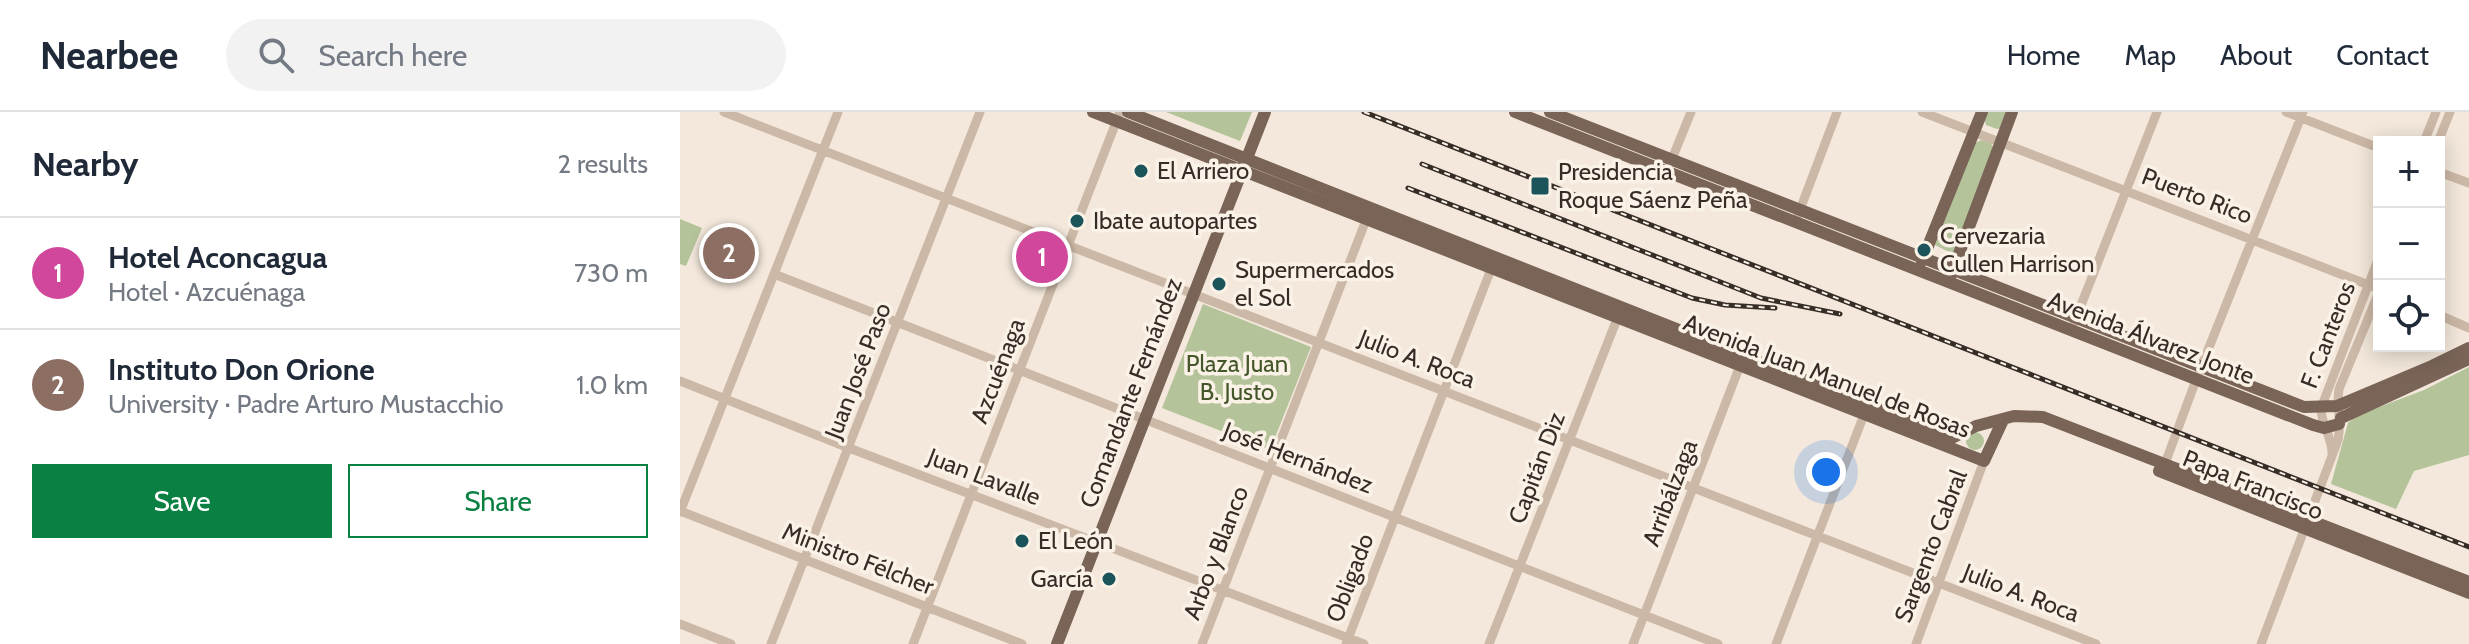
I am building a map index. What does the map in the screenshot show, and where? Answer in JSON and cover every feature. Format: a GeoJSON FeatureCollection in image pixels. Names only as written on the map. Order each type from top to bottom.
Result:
{"type":"FeatureCollection","features":[{"type":"Feature","properties":{"kind":"main road","name":"Avenida Juan Manuel de Rosas"},"geometry":{"type":"LineString","coordinates":[[1093,112],[1118,117],[1244,165],[1866,409],[1952,438],[1976,426],[2003,420]]}},
{"type":"Feature","properties":{"kind":"main road","name":"Avenida Juan Manuel de Rosas"},"geometry":{"type":"LineString","coordinates":[[1128,112],[1244,165]]}},
{"type":"Feature","properties":{"kind":"main road","name":"Comandante Fernández"},"geometry":{"type":"LineString","coordinates":[[1057,644],[1265,112]]}},
{"type":"Feature","properties":{"kind":"main road"},"geometry":{"type":"LineString","coordinates":[[1515,112],[1548,116],[1798,215],[1924,257],[1951,275]]}},
{"type":"Feature","properties":{"kind":"main road"},"geometry":{"type":"LineString","coordinates":[[1919,270],[1982,112]]}},
{"type":"Feature","properties":{"kind":"main road"},"geometry":{"type":"LineString","coordinates":[[1951,275],[2012,112]]}},
{"type":"Feature","properties":{"kind":"main road"},"geometry":{"type":"LineString","coordinates":[[1798,215],[1919,270],[1951,275]]}},
{"type":"Feature","properties":{"kind":"main road","name":"Avenida Álvarez Jonte"},"geometry":{"type":"LineString","coordinates":[[1951,275],[2324,428]]}},
{"type":"Feature","properties":{"kind":"main road"},"geometry":{"type":"LineString","coordinates":[[2324,428],[2339,416],[2469,348]]}},
{"type":"Feature","properties":{"kind":"main road"},"geometry":{"type":"LineString","coordinates":[[2339,416],[2469,359]]}},
{"type":"Feature","properties":{"kind":"main road","name":"Avenida Álvarez Jonte"},"geometry":{"type":"LineString","coordinates":[[2198,374],[2304,407],[2321,408],[2339,416]]}},
{"type":"Feature","properties":{"kind":"main road","name":"Avenida Juan Manuel de Rosas"},"geometry":{"type":"LineString","coordinates":[[1866,409],[1984,461],[2003,420]]}},
{"type":"Feature","properties":{"kind":"main road"},"geometry":{"type":"LineString","coordinates":[[2003,420],[2022,416],[2043,417],[2308,525]]}},
{"type":"Feature","properties":{"kind":"main road"},"geometry":{"type":"LineString","coordinates":[[1976,426],[1986,430],[1994,439]]}},
{"type":"Feature","properties":{"kind":"main road"},"geometry":{"type":"LineString","coordinates":[[1956,437],[1958,451]]}},
{"type":"Feature","properties":{"kind":"main road","name":"Papa Francisco"},"geometry":{"type":"LineString","coordinates":[[2308,525],[2469,582]]}},
{"type":"Feature","properties":{"kind":"main road","name":"Papa Francisco"},"geometry":{"type":"LineString","coordinates":[[2308,525],[2469,593]]}},
{"type":"Feature","properties":{"kind":"street","name":"Julio A. Roca"},"geometry":{"type":"LineString","coordinates":[[724,112],[2094,644]]}},
{"type":"Feature","properties":{"kind":"street"},"geometry":{"type":"LineString","coordinates":[[680,511],[838,112]]}},
{"type":"Feature","properties":{"kind":"street","name":"Juan José Paso"},"geometry":{"type":"LineString","coordinates":[[771,644],[980,112]]}},
{"type":"Feature","properties":{"kind":"street"},"geometry":{"type":"LineString","coordinates":[[1669,166],[1691,112]]}},
{"type":"Feature","properties":{"kind":"street"},"geometry":{"type":"LineString","coordinates":[[1798,215],[1837,112]]}},
{"type":"Feature","properties":{"kind":"street","name":"Puerto Rico"},"geometry":{"type":"LineString","coordinates":[[1922,112],[2373,288]]}},
{"type":"Feature","properties":{"kind":"street"},"geometry":{"type":"LineString","coordinates":[[2073,324],[2157,112]]}},
{"type":"Feature","properties":{"kind":"street"},"geometry":{"type":"LineString","coordinates":[[2286,112],[2302,115],[2373,145]]}},
{"type":"Feature","properties":{"kind":"street"},"geometry":{"type":"LineString","coordinates":[[2426,136],[2436,112]]}},
{"type":"Feature","properties":{"kind":"street"},"geometry":{"type":"LineString","coordinates":[[2440,136],[2450,112]]}},
{"type":"Feature","properties":{"kind":"street"},"geometry":{"type":"LineString","coordinates":[[2163,468],[2302,115]]}},
{"type":"Feature","properties":{"kind":"street","name":"Azcuénaga"},"geometry":{"type":"LineString","coordinates":[[913,644],[1118,117]]}},
{"type":"Feature","properties":{"kind":"street"},"geometry":{"type":"LineString","coordinates":[[2445,174],[2469,183]]}},
{"type":"Feature","properties":{"kind":"street","name":"Arbo y Blanco"},"geometry":{"type":"LineString","coordinates":[[1202,644],[1369,214]]}},
{"type":"Feature","properties":{"kind":"street","name":"Obligado"},"geometry":{"type":"LineString","coordinates":[[1347,641],[1493,263]]}},
{"type":"Feature","properties":{"kind":"street","name":"F. Canteros"},"geometry":{"type":"LineString","coordinates":[[2332,455],[2321,408],[2373,272]]}},
{"type":"Feature","properties":{"kind":"street","name":"José Hernández"},"geometry":{"type":"LineString","coordinates":[[774,274],[1718,644]]}},
{"type":"Feature","properties":{"kind":"street","name":"F. Canteros"},"geometry":{"type":"LineString","coordinates":[[2261,644],[2308,525],[2339,434],[2339,389],[2373,306]]}},
{"type":"Feature","properties":{"kind":"street","name":"Capitán Diz"},"geometry":{"type":"LineString","coordinates":[[1489,644],[1619,312]]}},
{"type":"Feature","properties":{"kind":"street"},"geometry":{"type":"LineString","coordinates":[[2445,318],[2469,328]]}},
{"type":"Feature","properties":{"kind":"street","name":"Arribálzaga"},"geometry":{"type":"LineString","coordinates":[[1633,644],[1742,360]]}},
{"type":"Feature","properties":{"kind":"street","name":"Juan Lavalle"},"geometry":{"type":"LineString","coordinates":[[680,381],[1223,590],[1347,641],[1364,644]]}},
{"type":"Feature","properties":{"kind":"street"},"geometry":{"type":"LineString","coordinates":[[1776,644],[1866,409]]}},
{"type":"Feature","properties":{"kind":"street","name":"Sargento Cabral"},"geometry":{"type":"LineString","coordinates":[[1916,644],[1984,461]]}},
{"type":"Feature","properties":{"kind":"street","name":"Ministro Félcher"},"geometry":{"type":"LineString","coordinates":[[680,511],[1022,644]]}},
{"type":"Feature","properties":{"kind":"street"},"geometry":{"type":"LineString","coordinates":[[680,624],[731,644]]}},
{"type":"Feature","properties":{"kind":"green space"},"geometry":{"type":"Polygon","coordinates":[[[1166,112],[1252,112],[1240,141],[1166,112]]]}},
{"type":"Feature","properties":{"kind":"green space"},"geometry":{"type":"Polygon","coordinates":[[[1986,112],[2008,112],[2002,128],[1986,125],[1986,112]]]}},
{"type":"Feature","properties":{"kind":"green space"},"geometry":{"type":"Polygon","coordinates":[[[1981,140],[1991,143],[1994,150],[1953,254],[1935,245],[1975,143],[1981,140]]]}},
{"type":"Feature","properties":{"kind":"green space"},"geometry":{"type":"Polygon","coordinates":[[[680,219],[702,228],[686,266],[680,264],[680,219]]]}},
{"type":"Feature","properties":{"kind":"green space","name":"Plaza Juan B. Justo"},"geometry":{"type":"Polygon","coordinates":[[[1203,304],[1311,347],[1270,450],[1162,408],[1203,304]]]}},
{"type":"Feature","properties":{"kind":"green space"},"geometry":{"type":"Polygon","coordinates":[[[2469,367],[2469,455],[2414,471],[2396,509],[2331,484],[2348,423],[2358,415],[2424,390],[2469,367]]]}},
{"type":"Feature","properties":{"kind":"green space"},"geometry":{"type":"Polygon","coordinates":[[[1975,432],[1984,441],[1975,450],[1966,441],[1975,432]]]}},
{"type":"Feature","properties":{"kind":"railway"},"geometry":{"type":"LineString","coordinates":[[1364,112],[2469,547]]}},
{"type":"Feature","properties":{"kind":"railway"},"geometry":{"type":"LineString","coordinates":[[1422,164],[1761,298],[1840,314]]}},
{"type":"Feature","properties":{"kind":"railway"},"geometry":{"type":"LineString","coordinates":[[1408,188],[1692,298],[1725,305],[1775,308]]}},
{"type":"Feature","properties":{"kind":"place","name":"El Arriero"},"geometry":{"type":"Point","coordinates":[1141,171]}},
{"type":"Feature","properties":{"kind":"place","name":"Presidencia Roque Sáenz Peña"},"geometry":{"type":"Point","coordinates":[1540,186]}},
{"type":"Feature","properties":{"kind":"place","name":"Ibate autopartes"},"geometry":{"type":"Point","coordinates":[1077,221]}},
{"type":"Feature","properties":{"kind":"place","name":"Cervezaria Cullen Harrison"},"geometry":{"type":"Point","coordinates":[1924,250]}},
{"type":"Feature","properties":{"kind":"place","name":"Instituto Don Orione"},"geometry":{"type":"Point","coordinates":[729,253]}},
{"type":"Feature","properties":{"kind":"place","name":"Hotel Aconcagua"},"geometry":{"type":"Point","coordinates":[1042,257]}},
{"type":"Feature","properties":{"kind":"place","name":"Supermercados el Sol"},"geometry":{"type":"Point","coordinates":[1219,284]}},
{"type":"Feature","properties":{"kind":"place","name":"El León"},"geometry":{"type":"Point","coordinates":[1022,541]}},
{"type":"Feature","properties":{"kind":"place","name":"García"},"geometry":{"type":"Point","coordinates":[1109,579]}}]}
